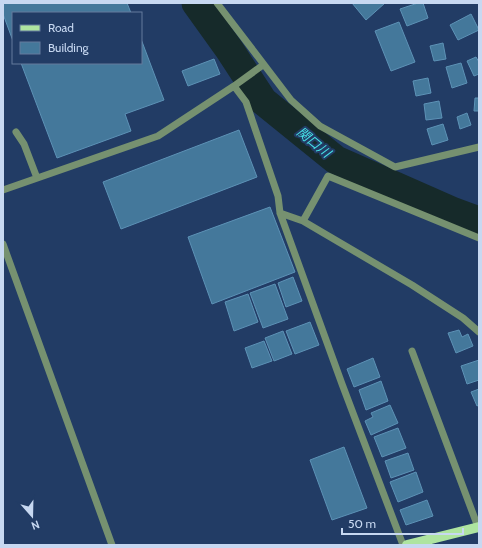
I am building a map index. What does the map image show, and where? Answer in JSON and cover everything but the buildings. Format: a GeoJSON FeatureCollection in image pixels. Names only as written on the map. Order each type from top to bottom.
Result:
{"type":"FeatureCollection","features":[{"type":"Feature","properties":{"kind":"main road"},"geometry":{"type":"LineString","coordinates":[[407,545],[478,527]]}},
{"type":"Feature","properties":{"kind":"street"},"geometry":{"type":"LineString","coordinates":[[217,3],[291,100],[320,126],[395,167],[479,147]]}},
{"type":"Feature","properties":{"kind":"street"},"geometry":{"type":"LineString","coordinates":[[3,190],[158,136],[234,86],[263,64]]}},
{"type":"Feature","properties":{"kind":"street"},"geometry":{"type":"LineString","coordinates":[[234,86],[246,102],[278,196],[280,213],[342,384],[403,545]]}},
{"type":"Feature","properties":{"kind":"street"},"geometry":{"type":"LineString","coordinates":[[16,132],[24,144],[37,178]]}},
{"type":"Feature","properties":{"kind":"street"},"geometry":{"type":"LineString","coordinates":[[303,222],[328,176],[479,238]]}},
{"type":"Feature","properties":{"kind":"street"},"geometry":{"type":"LineString","coordinates":[[280,213],[303,222],[412,285],[463,318],[479,332]]}},
{"type":"Feature","properties":{"kind":"street"},"geometry":{"type":"LineString","coordinates":[[3,244],[112,545]]}},
{"type":"Feature","properties":{"kind":"street"},"geometry":{"type":"LineString","coordinates":[[412,351],[478,527]]}},
{"type":"Feature","properties":{"kind":"waterway","name":"関口川"},"geometry":{"type":"LineString","coordinates":[[196,3],[229,49],[263,101],[336,160],[454,212],[479,221]]}}]}
